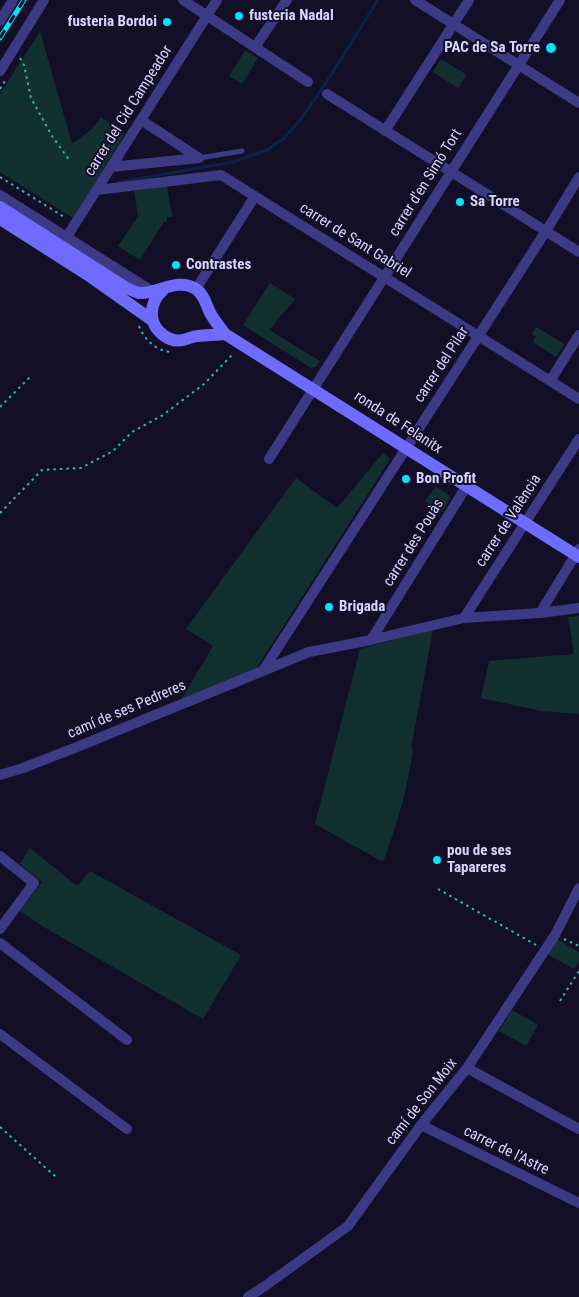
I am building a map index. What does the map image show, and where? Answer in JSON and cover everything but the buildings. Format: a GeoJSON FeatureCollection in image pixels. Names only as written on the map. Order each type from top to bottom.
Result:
{"type":"FeatureCollection","features":[{"type":"Feature","properties":{"kind":"main road"},"geometry":{"type":"LineString","coordinates":[[0,207],[138,293],[157,291],[182,284],[196,289],[203,296],[208,309],[225,334]]}},
{"type":"Feature","properties":{"kind":"main road"},"geometry":{"type":"LineString","coordinates":[[0,219],[98,282],[152,320],[161,334],[169,339],[182,341],[195,336],[225,334]]}},
{"type":"Feature","properties":{"kind":"main road"},"geometry":{"type":"LineString","coordinates":[[152,320],[152,309],[157,291]]}},
{"type":"Feature","properties":{"kind":"main road"},"geometry":{"type":"LineString","coordinates":[[195,336],[206,322],[208,309]]}},
{"type":"Feature","properties":{"kind":"main road","name":"ronda de Felanitx"},"geometry":{"type":"LineString","coordinates":[[225,334],[525,524],[578,553]]}},
{"type":"Feature","properties":{"kind":"street"},"geometry":{"type":"LineString","coordinates":[[0,20],[13,0]]}},
{"type":"Feature","properties":{"kind":"street"},"geometry":{"type":"LineString","coordinates":[[0,71],[44,0]]}},
{"type":"Feature","properties":{"kind":"street"},"geometry":{"type":"LineString","coordinates":[[183,0],[308,82]]}},
{"type":"Feature","properties":{"kind":"street","name":"carrer del Cid Campeador"},"geometry":{"type":"LineString","coordinates":[[66,238],[217,0]]}},
{"type":"Feature","properties":{"kind":"street"},"geometry":{"type":"LineString","coordinates":[[255,47],[286,0]]}},
{"type":"Feature","properties":{"kind":"street"},"geometry":{"type":"LineString","coordinates":[[415,0],[579,103]]}},
{"type":"Feature","properties":{"kind":"street"},"geometry":{"type":"LineString","coordinates":[[385,131],[469,0]]}},
{"type":"Feature","properties":{"kind":"street","name":"carrer d'en Simó Tort"},"geometry":{"type":"LineString","coordinates":[[269,459],[560,0]]}},
{"type":"Feature","properties":{"kind":"street"},"geometry":{"type":"LineString","coordinates":[[327,94],[579,252]]}},
{"type":"Feature","properties":{"kind":"street"},"geometry":{"type":"LineString","coordinates":[[141,120],[199,158]]}},
{"type":"Feature","properties":{"kind":"street"},"geometry":{"type":"LineString","coordinates":[[112,167],[199,158]]}},
{"type":"Feature","properties":{"kind":"street","name":"carrer de Sant Gabriel"},"geometry":{"type":"LineString","coordinates":[[97,190],[222,175],[579,399]]}},
{"type":"Feature","properties":{"kind":"street","name":"carrer del Pilar"},"geometry":{"type":"LineString","coordinates":[[264,669],[579,177]]}},
{"type":"Feature","properties":{"kind":"street"},"geometry":{"type":"LineString","coordinates":[[0,195],[66,238],[157,291]]}},
{"type":"Feature","properties":{"kind":"street"},"geometry":{"type":"LineString","coordinates":[[196,289],[255,196]]}},
{"type":"Feature","properties":{"kind":"street"},"geometry":{"type":"LineString","coordinates":[[550,381],[579,335]]}},
{"type":"Feature","properties":{"kind":"street","name":"carrer de València"},"geometry":{"type":"LineString","coordinates":[[464,618],[579,440]]}},
{"type":"Feature","properties":{"kind":"street","name":"carrer des Pouàs"},"geometry":{"type":"LineString","coordinates":[[371,640],[466,487]]}},
{"type":"Feature","properties":{"kind":"street"},"geometry":{"type":"LineString","coordinates":[[540,613],[578,553]]}},
{"type":"Feature","properties":{"kind":"street","name":"camí de ses Pedreres"},"geometry":{"type":"LineString","coordinates":[[0,775],[82,745],[309,652],[371,640],[464,618],[540,613],[579,608]]}},
{"type":"Feature","properties":{"kind":"street"},"geometry":{"type":"LineString","coordinates":[[0,856],[34,883],[0,929]]}},
{"type":"Feature","properties":{"kind":"street","name":"camí de Son Moix"},"geometry":{"type":"LineString","coordinates":[[248,1297],[348,1226],[421,1126],[467,1068],[555,935],[579,888]]}},
{"type":"Feature","properties":{"kind":"street"},"geometry":{"type":"LineString","coordinates":[[0,943],[127,1040]]}},
{"type":"Feature","properties":{"kind":"street"},"geometry":{"type":"LineString","coordinates":[[0,1034],[127,1129]]}},
{"type":"Feature","properties":{"kind":"street"},"geometry":{"type":"LineString","coordinates":[[467,1068],[579,1129]]}},
{"type":"Feature","properties":{"kind":"street","name":"carrer de l'Astre"},"geometry":{"type":"LineString","coordinates":[[421,1126],[579,1203]]}},
{"type":"Feature","properties":{"kind":"lane"},"geometry":{"type":"LineString","coordinates":[[199,158],[242,151]]}},
{"type":"Feature","properties":{"kind":"path"},"geometry":{"type":"LineString","coordinates":[[12,53],[20,58],[24,64],[31,98],[52,136],[70,161]]}},
{"type":"Feature","properties":{"kind":"path"},"geometry":{"type":"LineString","coordinates":[[0,177],[76,224]]}},
{"type":"Feature","properties":{"kind":"path"},"geometry":{"type":"LineString","coordinates":[[138,323],[150,342],[164,351],[173,353]]}},
{"type":"Feature","properties":{"kind":"path"},"geometry":{"type":"LineString","coordinates":[[0,513],[42,470],[81,468],[113,451],[132,432],[163,416],[204,384],[234,353],[240,344]]}},
{"type":"Feature","properties":{"kind":"path"},"geometry":{"type":"LineString","coordinates":[[0,407],[32,375]]}},
{"type":"Feature","properties":{"kind":"path"},"geometry":{"type":"LineString","coordinates":[[438,889],[545,950]]}},
{"type":"Feature","properties":{"kind":"path"},"geometry":{"type":"LineString","coordinates":[[555,935],[579,946]]}},
{"type":"Feature","properties":{"kind":"path"},"geometry":{"type":"LineString","coordinates":[[560,1001],[579,971]]}},
{"type":"Feature","properties":{"kind":"path"},"geometry":{"type":"LineString","coordinates":[[0,1127],[56,1177]]}},
{"type":"Feature","properties":{"kind":"green space"},"geometry":{"type":"Polygon","coordinates":[[[40,31],[72,144],[92,129],[101,117],[125,134],[73,218],[0,172],[0,94],[40,31]]]}},
{"type":"Feature","properties":{"kind":"green space"},"geometry":{"type":"Polygon","coordinates":[[[245,50],[258,58],[242,84],[229,76],[245,50]]]}},
{"type":"Feature","properties":{"kind":"green space"},"geometry":{"type":"Polygon","coordinates":[[[441,59],[467,75],[458,88],[433,72],[441,59]]]}},
{"type":"Feature","properties":{"kind":"green space"},"geometry":{"type":"Polygon","coordinates":[[[167,186],[173,214],[171,217],[167,217],[167,221],[164,222],[140,260],[118,246],[138,216],[134,191],[167,186]]]}},
{"type":"Feature","properties":{"kind":"green space"},"geometry":{"type":"Polygon","coordinates":[[[270,283],[295,299],[269,330],[320,361],[316,367],[311,368],[243,325],[270,283]]]}},
{"type":"Feature","properties":{"kind":"green space"},"geometry":{"type":"Polygon","coordinates":[[[536,327],[564,344],[556,357],[533,342],[536,336],[532,334],[536,327]]]}},
{"type":"Feature","properties":{"kind":"green space"},"geometry":{"type":"Polygon","coordinates":[[[383,453],[388,457],[389,461],[254,672],[180,702],[213,646],[186,629],[296,478],[337,508],[383,453]]]}},
{"type":"Feature","properties":{"kind":"green space"},"geometry":{"type":"Polygon","coordinates":[[[436,487],[450,495],[450,499],[442,512],[425,501],[436,487]]]}},
{"type":"Feature","properties":{"kind":"green space"},"geometry":{"type":"Polygon","coordinates":[[[579,616],[579,714],[541,711],[481,698],[489,661],[574,654],[568,617],[579,616]]]}},
{"type":"Feature","properties":{"kind":"green space"},"geometry":{"type":"Polygon","coordinates":[[[433,630],[411,748],[413,749],[405,792],[383,862],[315,824],[360,649],[433,630]]]}},
{"type":"Feature","properties":{"kind":"green space"},"geometry":{"type":"Polygon","coordinates":[[[30,848],[77,886],[90,871],[241,955],[203,1019],[44,927],[20,911],[42,882],[20,864],[30,848]]]}},
{"type":"Feature","properties":{"kind":"green space"},"geometry":{"type":"Polygon","coordinates":[[[557,939],[579,952],[579,961],[574,969],[547,954],[557,939]]]}},
{"type":"Feature","properties":{"kind":"green space"},"geometry":{"type":"Polygon","coordinates":[[[512,1010],[538,1025],[526,1046],[499,1031],[512,1010]]]}},
{"type":"Feature","properties":{"kind":"waterway"},"geometry":{"type":"LineString","coordinates":[[119,182],[233,162],[267,150],[284,138],[301,119],[378,0]]}},
{"type":"Feature","properties":{"kind":"railway"},"geometry":{"type":"LineString","coordinates":[[0,38],[24,0]]}},
{"type":"Feature","properties":{"kind":"place","name":"fusteria Nadal"},"geometry":{"type":"Point","coordinates":[239,16]}},
{"type":"Feature","properties":{"kind":"place","name":"fusteria Bordoi"},"geometry":{"type":"Point","coordinates":[167,22]}},
{"type":"Feature","properties":{"kind":"place","name":"PAC de Sa Torre"},"geometry":{"type":"Point","coordinates":[551,48]}},
{"type":"Feature","properties":{"kind":"place","name":"Sa Torre"},"geometry":{"type":"Point","coordinates":[460,202]}},
{"type":"Feature","properties":{"kind":"place","name":"Contrastes"},"geometry":{"type":"Point","coordinates":[176,265]}},
{"type":"Feature","properties":{"kind":"place","name":"Bon Profit"},"geometry":{"type":"Point","coordinates":[406,479]}},
{"type":"Feature","properties":{"kind":"place","name":"Brigada"},"geometry":{"type":"Point","coordinates":[329,607]}},
{"type":"Feature","properties":{"kind":"place","name":"pou de ses Tapareres"},"geometry":{"type":"Point","coordinates":[437,860]}}]}
